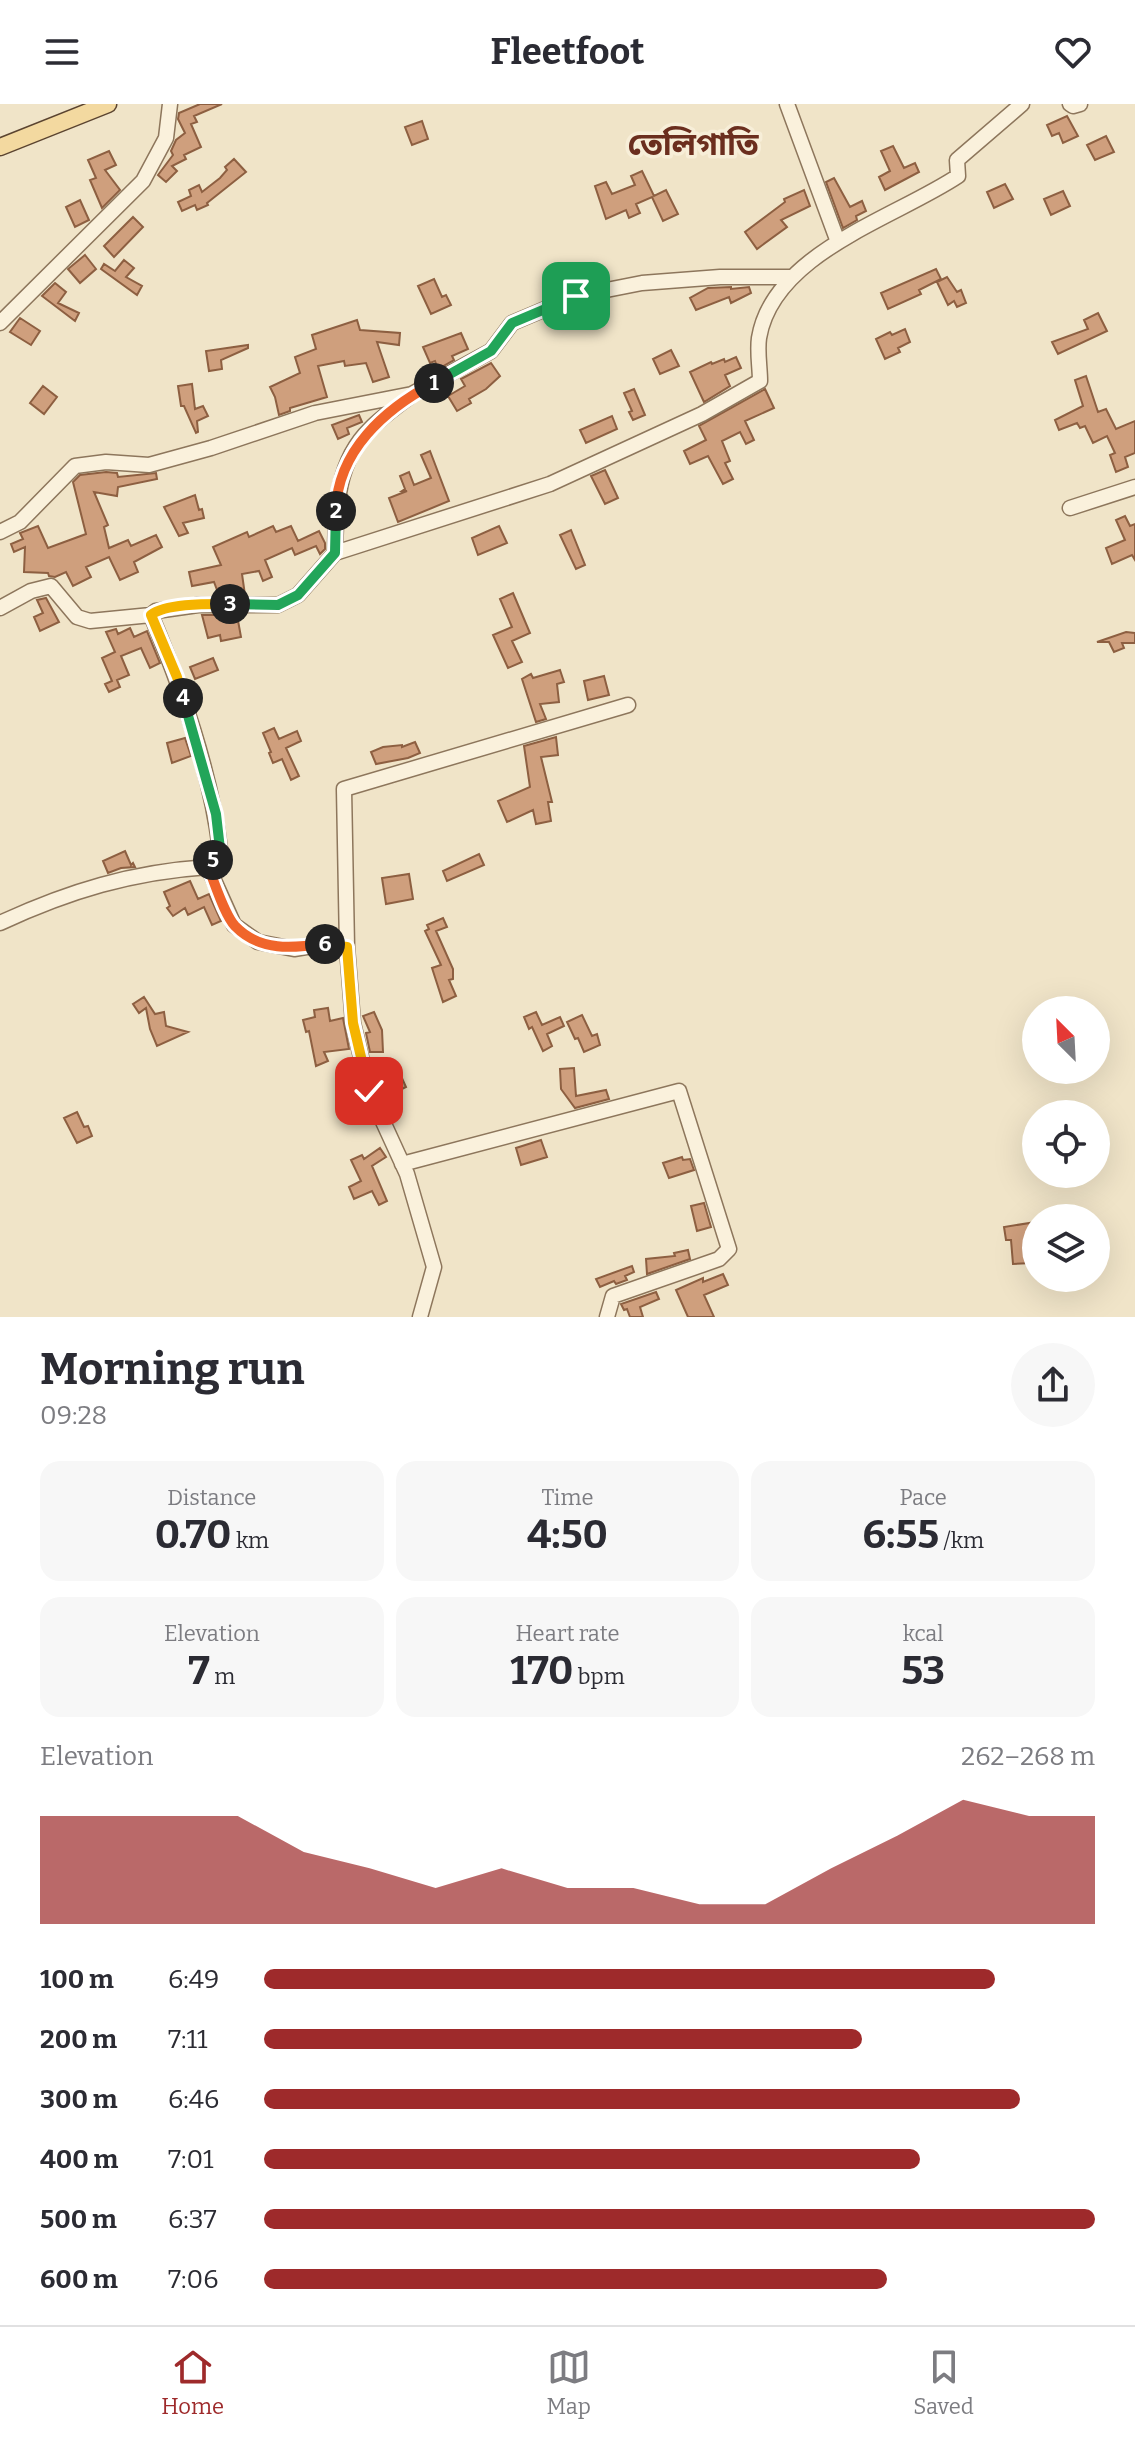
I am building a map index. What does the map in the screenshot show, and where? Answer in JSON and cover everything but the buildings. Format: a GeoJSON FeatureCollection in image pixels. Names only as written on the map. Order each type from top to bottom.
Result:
{"type":"FeatureCollection","features":[{"type":"Feature","properties":{"kind":"main road"},"geometry":{"type":"LineString","coordinates":[[0,147],[108,104]]}},
{"type":"Feature","properties":{"kind":"street"},"geometry":{"type":"LineString","coordinates":[[0,323],[143,181],[166,138],[170,104]]}},
{"type":"Feature","properties":{"kind":"street"},"geometry":{"type":"LineString","coordinates":[[787,104],[838,242]]}},
{"type":"Feature","properties":{"kind":"street"},"geometry":{"type":"LineString","coordinates":[[0,608],[31,591],[51,586],[77,617],[90,621],[151,615],[156,611],[198,605],[278,605],[298,595],[335,553],[550,484],[702,414],[760,381],[759,338],[771,306],[791,277],[838,242],[958,176],[957,160],[1022,104]]}},
{"type":"Feature","properties":{"kind":"street"},"geometry":{"type":"LineString","coordinates":[[1070,104],[1080,104]]}},
{"type":"Feature","properties":{"kind":"street"},"geometry":{"type":"LineString","coordinates":[[335,553],[336,504],[345,466],[368,431],[412,394],[491,351],[512,323],[576,296],[642,283],[720,277],[791,277]]}},
{"type":"Feature","properties":{"kind":"street"},"geometry":{"type":"LineString","coordinates":[[0,532],[20,522],[75,466],[106,462],[149,465],[315,413],[412,394]]}},
{"type":"Feature","properties":{"kind":"street"},"geometry":{"type":"LineString","coordinates":[[1070,508],[1135,487]]}},
{"type":"Feature","properties":{"kind":"street"},"geometry":{"type":"LineString","coordinates":[[151,615],[177,677],[216,814],[220,849],[208,867]]}},
{"type":"Feature","properties":{"kind":"street"},"geometry":{"type":"LineString","coordinates":[[420,1317],[434,1267],[402,1164],[369,1091],[353,1023],[347,947],[344,789],[628,705]]}},
{"type":"Feature","properties":{"kind":"street"},"geometry":{"type":"LineString","coordinates":[[0,923],[98,884],[176,869],[208,867]]}},
{"type":"Feature","properties":{"kind":"street"},"geometry":{"type":"LineString","coordinates":[[208,867],[234,925],[258,942],[294,949],[324,944],[347,947]]}},
{"type":"Feature","properties":{"kind":"street"},"geometry":{"type":"LineString","coordinates":[[402,1164],[679,1091],[729,1249],[719,1259],[613,1296],[607,1317]]}},
{"type":"Feature","properties":{"kind":"district","name":"তেলিগাতি"},"geometry":{"type":"Point","coordinates":[693,144]}},
{"type":"Feature","properties":{"kind":"route"},"geometry":{"type":"LineString","coordinates":[[369,1091],[353,1023],[347,947],[324,944],[294,949],[258,942],[234,925],[208,867],[220,849],[216,814],[177,677],[151,615],[156,611],[198,605],[278,605],[298,595],[335,553],[336,504],[345,466],[368,431],[412,394],[491,351],[512,323],[576,296]]}}]}
